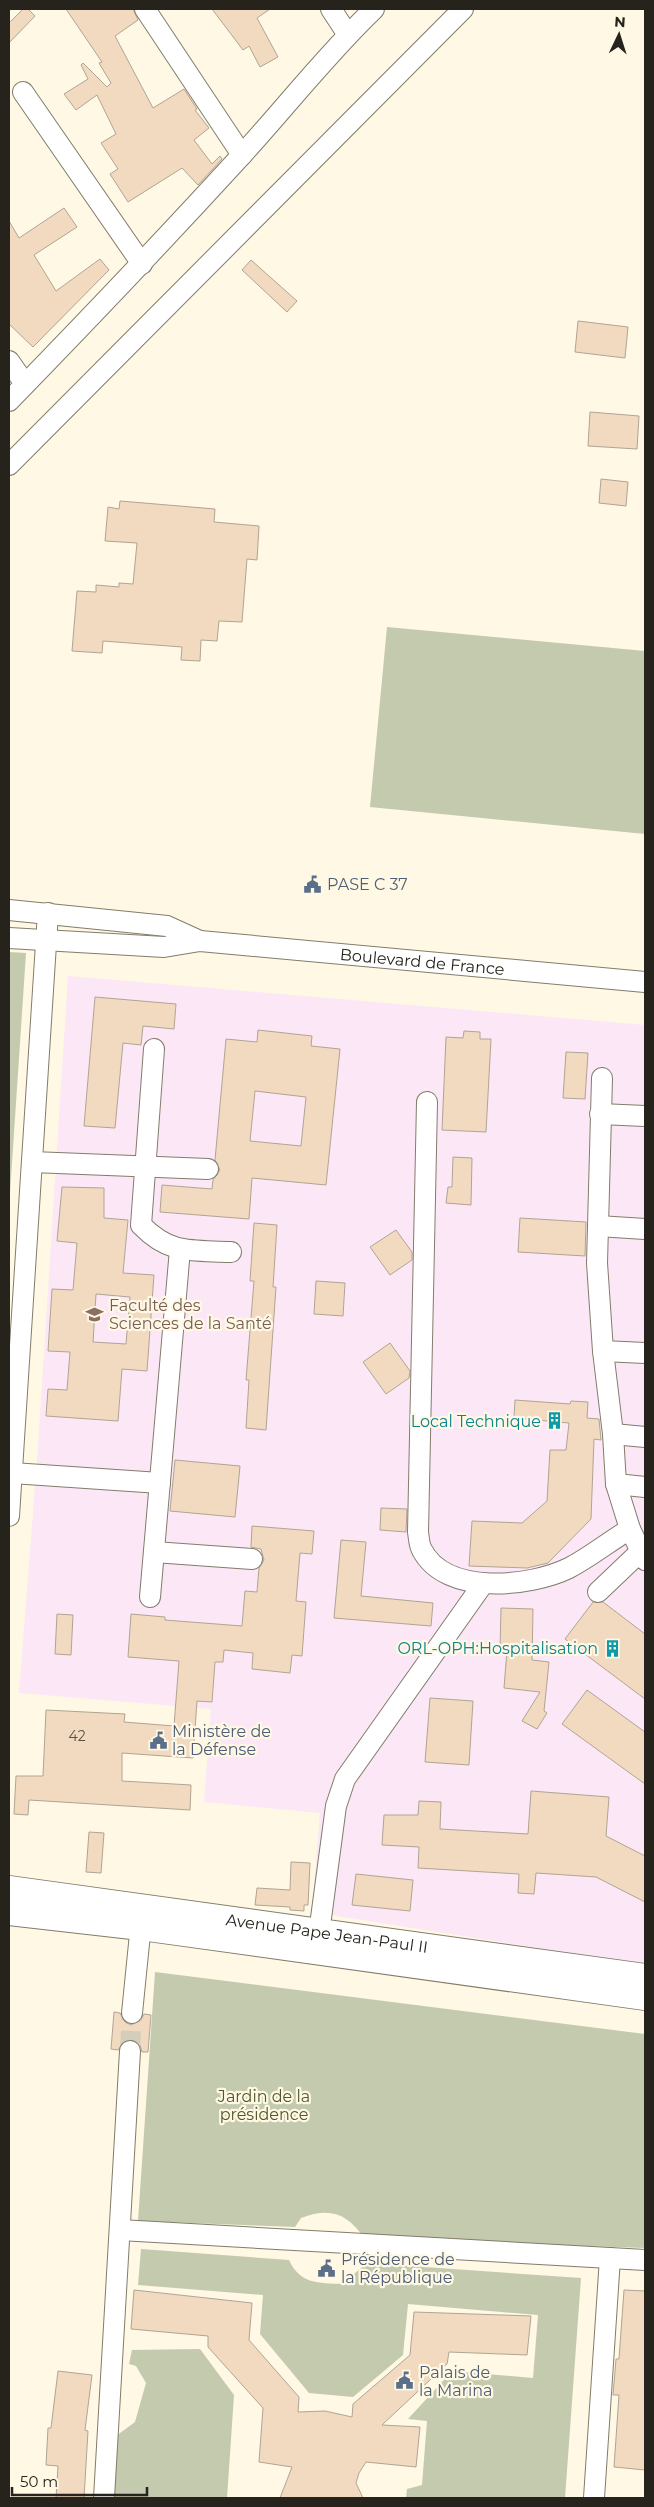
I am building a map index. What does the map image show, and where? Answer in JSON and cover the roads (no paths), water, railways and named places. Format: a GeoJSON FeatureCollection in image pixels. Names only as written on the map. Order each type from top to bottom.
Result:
{"type":"FeatureCollection","features":[{"type":"Feature","properties":{"kind":"main road","name":"Avenue Pape Jean-Paul II"},"geometry":{"type":"LineString","coordinates":[[9,1889],[142,1917],[645,1997]]}},
{"type":"Feature","properties":{"kind":"main road","name":"Avenue Pape Jean-Paul II"},"geometry":{"type":"LineString","coordinates":[[9,1912],[142,1917],[319,1933],[645,1976]]}},
{"type":"Feature","properties":{"kind":"street"},"geometry":{"type":"LineString","coordinates":[[145,9],[242,156]]}},
{"type":"Feature","properties":{"kind":"street"},"geometry":{"type":"LineString","coordinates":[[331,9],[348,35]]}},
{"type":"Feature","properties":{"kind":"street"},"geometry":{"type":"LineString","coordinates":[[9,401],[142,264],[242,156],[348,35],[374,9]]}},
{"type":"Feature","properties":{"kind":"street"},"geometry":{"type":"LineString","coordinates":[[9,465],[463,9]]}},
{"type":"Feature","properties":{"kind":"street"},"geometry":{"type":"LineString","coordinates":[[23,92],[142,264]]}},
{"type":"Feature","properties":{"kind":"street"},"geometry":{"type":"LineString","coordinates":[[9,361],[25,384]]}},
{"type":"Feature","properties":{"kind":"street","name":"Boulevard de France"},"geometry":{"type":"LineString","coordinates":[[9,910],[167,926],[200,941]]}},
{"type":"Feature","properties":{"kind":"street"},"geometry":{"type":"LineString","coordinates":[[9,1516],[48,913]]}},
{"type":"Feature","properties":{"kind":"street","name":"Boulevard de France"},"geometry":{"type":"LineString","coordinates":[[9,938],[46,942],[164,948],[200,941],[645,982]]}},
{"type":"Feature","properties":{"kind":"street"},"geometry":{"type":"LineString","coordinates":[[154,1048],[141,1225],[156,1240],[180,1250],[231,1252]]}},
{"type":"Feature","properties":{"kind":"street"},"geometry":{"type":"LineString","coordinates":[[598,1592],[644,1555],[630,1529],[616,1484],[613,1434],[603,1352],[597,1271],[602,1078]]}},
{"type":"Feature","properties":{"kind":"street"},"geometry":{"type":"LineString","coordinates":[[427,1102],[418,1532],[421,1550],[433,1565],[453,1575],[483,1584],[539,1579],[569,1568],[630,1529]]}},
{"type":"Feature","properties":{"kind":"street"},"geometry":{"type":"LineString","coordinates":[[600,1114],[645,1116]]}},
{"type":"Feature","properties":{"kind":"street"},"geometry":{"type":"LineString","coordinates":[[32,1162],[208,1169]]}},
{"type":"Feature","properties":{"kind":"street"},"geometry":{"type":"LineString","coordinates":[[598,1226],[645,1229]]}},
{"type":"Feature","properties":{"kind":"street"},"geometry":{"type":"LineString","coordinates":[[150,1597],[180,1250]]}},
{"type":"Feature","properties":{"kind":"street"},"geometry":{"type":"LineString","coordinates":[[603,1352],[645,1353]]}},
{"type":"Feature","properties":{"kind":"street"},"geometry":{"type":"LineString","coordinates":[[613,1434],[645,1437]]}},
{"type":"Feature","properties":{"kind":"street"},"geometry":{"type":"LineString","coordinates":[[12,1473],[160,1483]]}},
{"type":"Feature","properties":{"kind":"street"},"geometry":{"type":"LineString","coordinates":[[616,1484],[645,1487]]}},
{"type":"Feature","properties":{"kind":"street"},"geometry":{"type":"LineString","coordinates":[[154,1552],[252,1559]]}},
{"type":"Feature","properties":{"kind":"street"},"geometry":{"type":"LineString","coordinates":[[319,1933],[336,1806],[345,1779],[483,1584]]}},
{"type":"Feature","properties":{"kind":"street"},"geometry":{"type":"LineString","coordinates":[[132,2013],[142,1917]]}},
{"type":"Feature","properties":{"kind":"street"},"geometry":{"type":"LineString","coordinates":[[104,2498],[130,2051]]}},
{"type":"Feature","properties":{"kind":"street"},"geometry":{"type":"LineString","coordinates":[[120,2230],[645,2260]]}},
{"type":"Feature","properties":{"kind":"street"},"geometry":{"type":"LineString","coordinates":[[594,2498],[610,2258]]}},
{"type":"Feature","properties":{"kind":"tunnel"},"geometry":{"type":"LineString","coordinates":[[130,2051],[132,2013]]}},
{"type":"Feature","properties":{"kind":"place","name":"PASE C 37"},"geometry":{"type":"Point","coordinates":[313,884]}},
{"type":"Feature","properties":{"kind":"place","name":"Faculté des Sciences de la Santé"},"geometry":{"type":"Point","coordinates":[95,1314]}},
{"type":"Feature","properties":{"kind":"place","name":"Local Technique"},"geometry":{"type":"Point","coordinates":[555,1421]}},
{"type":"Feature","properties":{"kind":"place","name":"ORL-OPH:Hospitalisation"},"geometry":{"type":"Point","coordinates":[612,1648]}},
{"type":"Feature","properties":{"kind":"place","name":"Ministère de la Défense"},"geometry":{"type":"Point","coordinates":[158,1740]}},
{"type":"Feature","properties":{"kind":"place","name":"Présidence de la République"},"geometry":{"type":"Point","coordinates":[327,2268]}},
{"type":"Feature","properties":{"kind":"place","name":"Palais de la Marina"},"geometry":{"type":"Point","coordinates":[405,2381]}},
{"type":"Feature","properties":{"kind":"park label","name":"Jardin de la présidence"},"geometry":{"type":"Point","coordinates":[264,2105]}}]}
